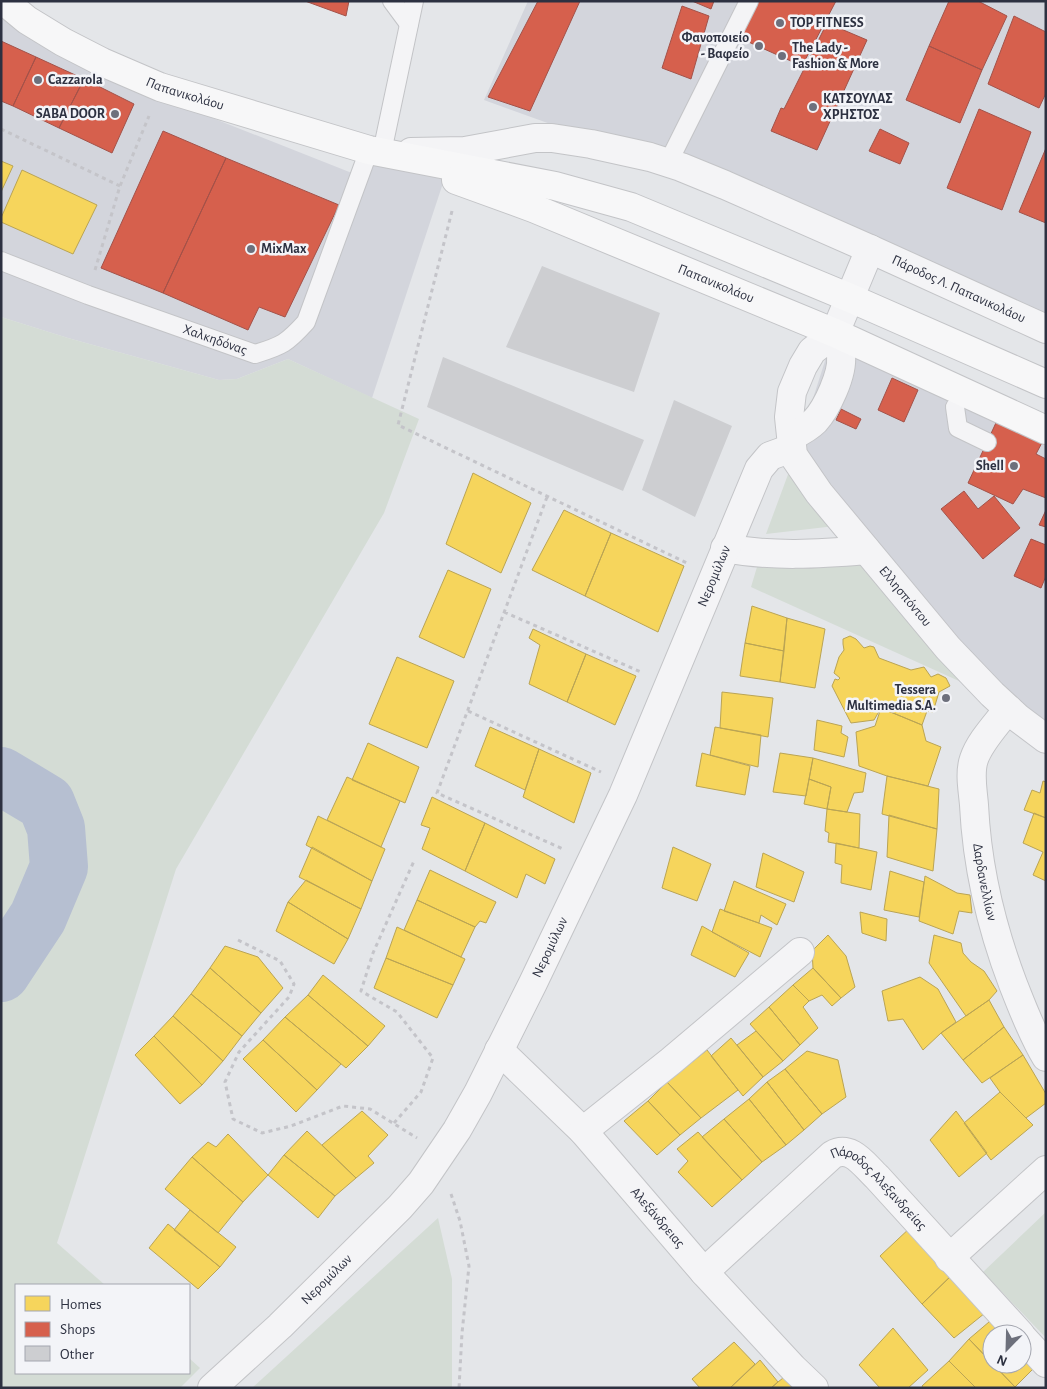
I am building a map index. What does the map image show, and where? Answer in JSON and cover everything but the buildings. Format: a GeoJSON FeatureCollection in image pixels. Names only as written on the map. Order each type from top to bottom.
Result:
{"type":"FeatureCollection","features":[{"type":"Feature","properties":{"kind":"main road","name":"Παπανικολάου"},"geometry":{"type":"LineString","coordinates":[[4,1],[27,20],[64,42],[102,62],[160,87],[375,151],[533,208],[835,334],[1046,430]]}},
{"type":"Feature","properties":{"kind":"main road","name":"Παπανικολάου"},"geometry":{"type":"LineString","coordinates":[[375,151],[546,184],[616,202],[687,229],[1046,384]]}},
{"type":"Feature","properties":{"kind":"street","name":"Πάροδος Λ. Παπανικολάου"},"geometry":{"type":"LineString","coordinates":[[375,151],[465,151],[535,138],[552,138],[620,149],[668,163],[725,186],[1046,329]]}},
{"type":"Feature","properties":{"kind":"street"},"geometry":{"type":"LineString","coordinates":[[792,442],[789,409],[792,392],[812,351],[835,334],[870,249]]}},
{"type":"Feature","properties":{"kind":"street","name":"Νερομύλων"},"geometry":{"type":"LineString","coordinates":[[212,1388],[280,1326],[400,1208],[437,1161],[478,1094],[592,862],[627,784],[762,464],[770,456],[792,442],[815,421],[825,407],[834,387],[841,361],[841,354],[835,334]]}},
{"type":"Feature","properties":{"kind":"street","name":"Ελλησπόντου"},"geometry":{"type":"LineString","coordinates":[[792,442],[793,455],[806,476],[948,648],[971,674],[1008,709],[1046,739]]}},
{"type":"Feature","properties":{"kind":"street"},"geometry":{"type":"LineString","coordinates":[[725,548],[755,553],[866,550]]}},
{"type":"Feature","properties":{"kind":"street","name":"Δαρδανελλίων"},"geometry":{"type":"LineString","coordinates":[[1008,709],[981,746],[974,759],[972,780],[975,824],[983,881],[997,938],[1030,1026],[1046,1057]]}},
{"type":"Feature","properties":{"kind":"street"},"geometry":{"type":"LineString","coordinates":[[583,1131],[671,1061],[800,952]]}},
{"type":"Feature","properties":{"kind":"street","name":"Αλεξάνδρειας"},"geometry":{"type":"LineString","coordinates":[[499,1050],[583,1131],[704,1272],[814,1388]]}},
{"type":"Feature","properties":{"kind":"street","name":"Πάροδος Αλεξανδρείας"},"geometry":{"type":"LineString","coordinates":[[704,1272],[832,1155],[841,1150],[848,1152],[858,1159],[1011,1324]]}},
{"type":"Feature","properties":{"kind":"street"},"geometry":{"type":"LineString","coordinates":[[949,1258],[1046,1170]]}},
{"type":"Feature","properties":{"kind":"street","name":"Πάροδος Αλεξανδρείας"},"geometry":{"type":"LineString","coordinates":[[1032,1347],[1046,1363]]}},
{"type":"Feature","properties":{"kind":"lane"},"geometry":{"type":"LineString","coordinates":[[392,1],[409,24]]}},
{"type":"Feature","properties":{"kind":"lane","name":"Χαλκηδόνας"},"geometry":{"type":"LineString","coordinates":[[1,261],[88,295],[255,354],[290,340],[306,322],[375,151],[414,1]]}},
{"type":"Feature","properties":{"kind":"lane"},"geometry":{"type":"LineString","coordinates":[[668,163],[748,1]]}},
{"type":"Feature","properties":{"kind":"lane"},"geometry":{"type":"LineString","coordinates":[[955,407],[958,428],[987,442]]}},
{"type":"Feature","properties":{"kind":"path"},"geometry":{"type":"LineString","coordinates":[[88,295],[120,186],[160,87]]}},
{"type":"Feature","properties":{"kind":"path"},"geometry":{"type":"LineString","coordinates":[[1,129],[120,186]]}},
{"type":"Feature","properties":{"kind":"path"},"geometry":{"type":"LineString","coordinates":[[460,181],[398,425],[714,576]]}},
{"type":"Feature","properties":{"kind":"path"},"geometry":{"type":"LineString","coordinates":[[547,496],[437,793],[592,862]]}},
{"type":"Feature","properties":{"kind":"path"},"geometry":{"type":"LineString","coordinates":[[504,612],[669,685]]}},
{"type":"Feature","properties":{"kind":"path"},"geometry":{"type":"LineString","coordinates":[[468,711],[627,784]]}},
{"type":"Feature","properties":{"kind":"path"},"geometry":{"type":"LineString","coordinates":[[394,1123],[421,1092],[433,1058],[397,1012],[361,991],[373,953],[414,861]]}},
{"type":"Feature","properties":{"kind":"path"},"geometry":{"type":"LineString","coordinates":[[238,940],[280,961],[294,984],[289,997],[239,1052],[224,1082],[232,1120],[262,1133],[291,1126],[343,1106],[370,1109],[417,1138],[437,1161],[460,1221],[469,1266],[462,1333],[459,1388]]}},
{"type":"Feature","properties":{"kind":"shaded area"},"geometry":{"type":"Polygon","coordinates":[[[528,1],[1046,1],[1046,331],[581,135],[484,100],[528,1]]]}},
{"type":"Feature","properties":{"kind":"shaded area"},"geometry":{"type":"Polygon","coordinates":[[[1,11],[167,100],[362,177],[372,159],[444,180],[372,398],[288,359],[237,379],[219,380],[68,338],[1,317],[1,11]]]}},
{"type":"Feature","properties":{"kind":"shaded area"},"geometry":{"type":"Polygon","coordinates":[[[1,317],[68,338],[219,380],[237,379],[288,359],[419,419],[384,513],[176,869],[57,1243],[104,1284],[15,1284],[15,1374],[190,1374],[190,1359],[200,1368],[180,1388],[1,1388],[1,317]]]}},
{"type":"Feature","properties":{"kind":"shaded area"},"geometry":{"type":"Polygon","coordinates":[[[832,339],[1046,435],[1046,744],[1013,723],[959,681],[866,555],[793,461],[832,339]]]}},
{"type":"Feature","properties":{"kind":"shaded area"},"geometry":{"type":"Polygon","coordinates":[[[793,461],[835,526],[766,534],[793,461]]]}},
{"type":"Feature","properties":{"kind":"shaded area"},"geometry":{"type":"Polygon","coordinates":[[[866,555],[959,681],[751,587],[760,557],[866,555]]]}},
{"type":"Feature","properties":{"kind":"shaded area"},"geometry":{"type":"Polygon","coordinates":[[[1046,1212],[1046,1338],[983,1272],[1046,1212]]]}},
{"type":"Feature","properties":{"kind":"shaded area"},"geometry":{"type":"Polygon","coordinates":[[[438,1218],[452,1279],[452,1388],[252,1388],[438,1218]]]}},
{"type":"Feature","properties":{"kind":"waterway"},"geometry":{"type":"LineString","coordinates":[[1,776],[46,803],[56,828],[59,867],[38,917],[1,973]]}},
{"type":"Feature","properties":{"kind":"waterway"},"geometry":{"type":"LineString","coordinates":[[1,799],[46,803]]}},
{"type":"Feature","properties":{"kind":"place","name":"TOP FITNESS"},"geometry":{"type":"Point","coordinates":[780,23]}},
{"type":"Feature","properties":{"kind":"place","name":"Φανοποιείο - Βαφείο"},"geometry":{"type":"Point","coordinates":[759,46]}},
{"type":"Feature","properties":{"kind":"place","name":"The Lady - Fashion & More"},"geometry":{"type":"Point","coordinates":[782,56]}},
{"type":"Feature","properties":{"kind":"place","name":"Cazzarola"},"geometry":{"type":"Point","coordinates":[38,80]}},
{"type":"Feature","properties":{"kind":"place","name":"ΚΑΤΣΟΥΛΑΣ ΧΡΗΣΤΟΣ"},"geometry":{"type":"Point","coordinates":[813,107]}},
{"type":"Feature","properties":{"kind":"place","name":"SABA DOOR"},"geometry":{"type":"Point","coordinates":[115,114]}},
{"type":"Feature","properties":{"kind":"place","name":"MixMax"},"geometry":{"type":"Point","coordinates":[251,249]}},
{"type":"Feature","properties":{"kind":"place","name":"Shell"},"geometry":{"type":"Point","coordinates":[1014,466]}},
{"type":"Feature","properties":{"kind":"place","name":"Tessera Multimedia S.A."},"geometry":{"type":"Point","coordinates":[946,698]}}]}
